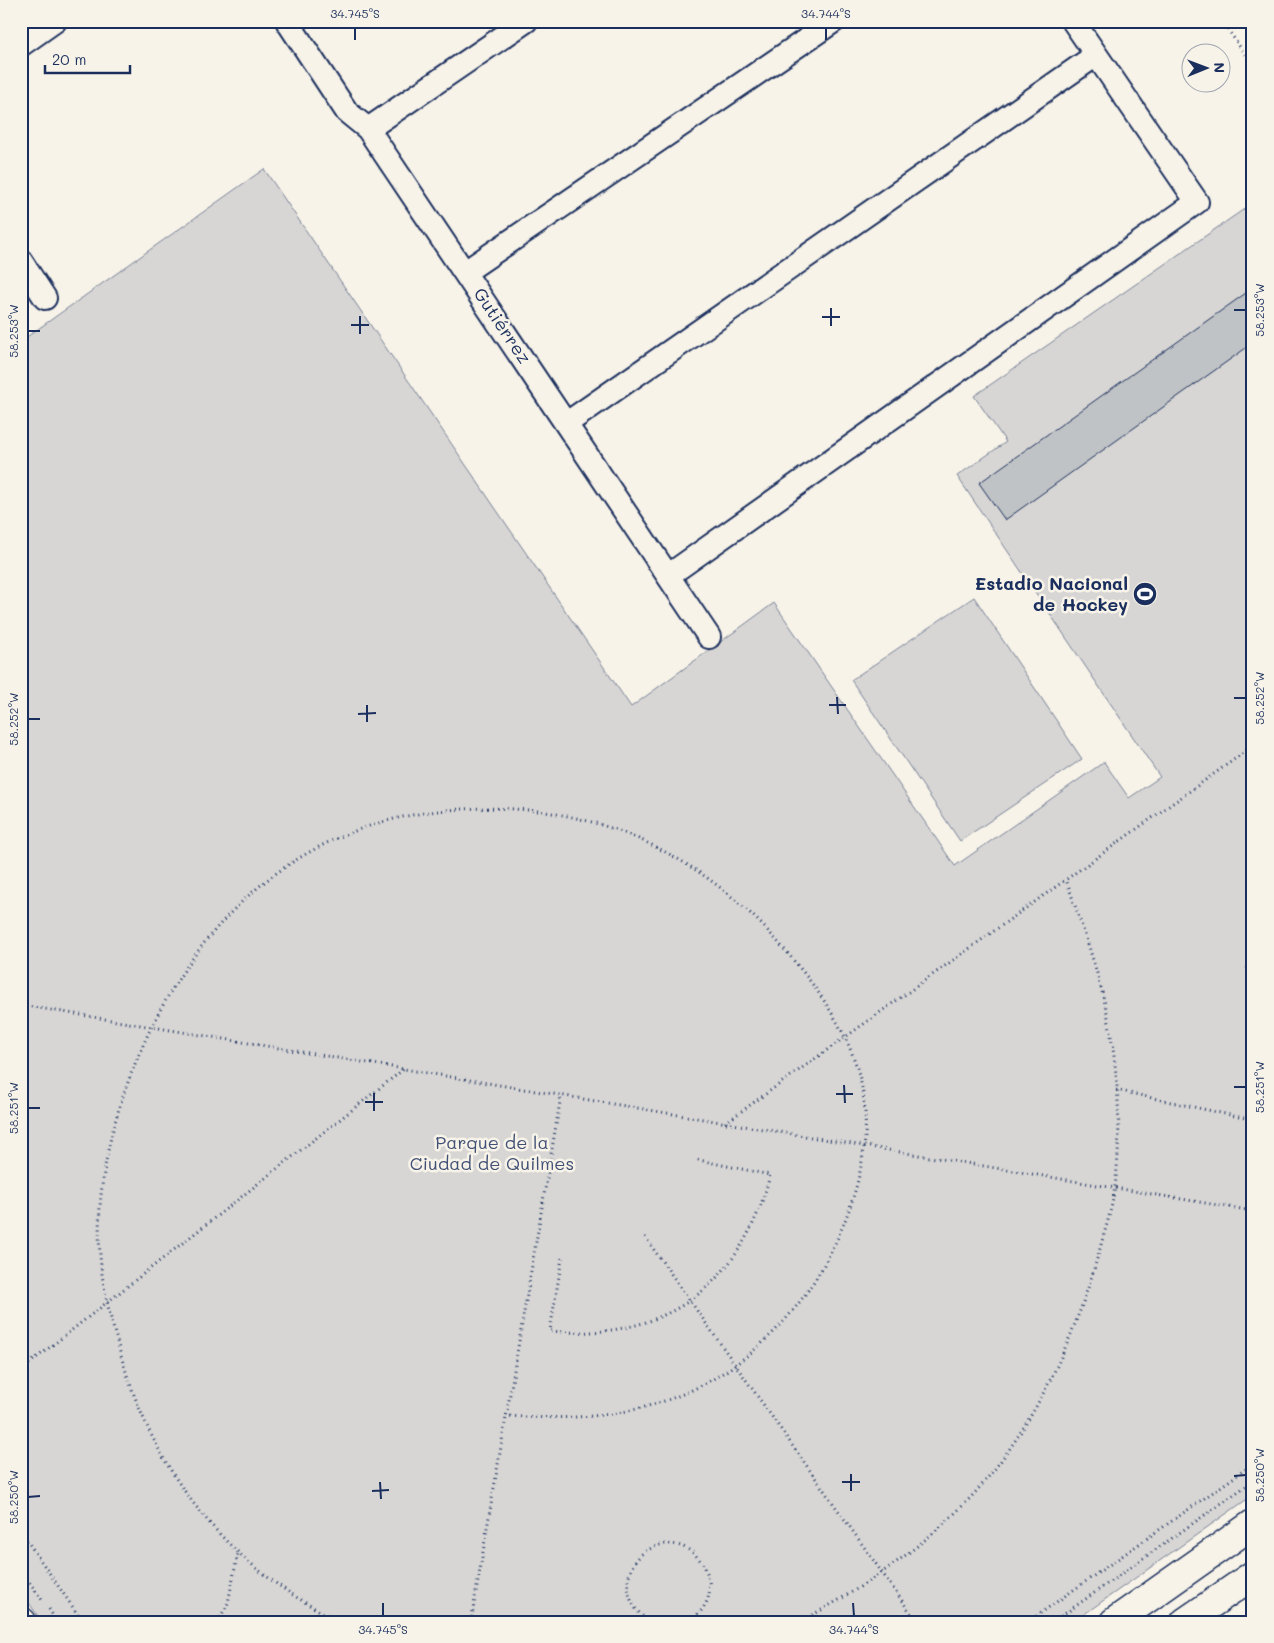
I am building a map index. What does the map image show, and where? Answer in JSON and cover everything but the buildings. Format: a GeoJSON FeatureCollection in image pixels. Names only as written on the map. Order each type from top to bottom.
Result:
{"type":"FeatureCollection","features":[{"type":"Feature","properties":{"kind":"main road"},"geometry":{"type":"LineString","coordinates":[[1114,1622],[1253,1524]]}},
{"type":"Feature","properties":{"kind":"main road"},"geometry":{"type":"LineString","coordinates":[[1185,1622],[1253,1574]]}},
{"type":"Feature","properties":{"kind":"street"},"geometry":{"type":"LineString","coordinates":[[21,44],[56,21]]}},
{"type":"Feature","properties":{"kind":"street","name":"Gutiérrez"},"geometry":{"type":"LineString","coordinates":[[287,21],[347,112],[368,129],[709,637]]}},
{"type":"Feature","properties":{"kind":"street"},"geometry":{"type":"LineString","coordinates":[[368,129],[526,21]]}},
{"type":"Feature","properties":{"kind":"street"},"geometry":{"type":"LineString","coordinates":[[465,272],[834,21]]}},
{"type":"Feature","properties":{"kind":"street"},"geometry":{"type":"LineString","coordinates":[[669,575],[1198,202],[1073,21]]}},
{"type":"Feature","properties":{"kind":"street"},"geometry":{"type":"LineString","coordinates":[[567,423],[1096,55]]}},
{"type":"Feature","properties":{"kind":"street"},"geometry":{"type":"LineString","coordinates":[[21,261],[45,298]]}},
{"type":"Feature","properties":{"kind":"path"},"geometry":{"type":"LineString","coordinates":[[1222,21],[1253,66]]}},
{"type":"Feature","properties":{"kind":"path"},"geometry":{"type":"LineString","coordinates":[[725,1123],[1253,746]]}},
{"type":"Feature","properties":{"kind":"path"},"geometry":{"type":"LineString","coordinates":[[341,1622],[288,1593],[256,1570],[190,1499],[164,1461],[142,1417],[125,1368],[107,1303],[100,1253],[105,1162],[116,1115],[151,1027],[183,969],[210,933],[241,901],[281,869],[323,844],[370,824],[411,814],[456,809],[503,808],[565,817],[621,832],[660,848],[697,870],[729,893],[781,944],[824,1002],[844,1037],[856,1063],[862,1088],[866,1117],[865,1146],[856,1189],[840,1236],[817,1281],[788,1318],[758,1348],[735,1365],[700,1386],[662,1402],[622,1412],[570,1418],[506,1416]]}},
{"type":"Feature","properties":{"kind":"path"},"geometry":{"type":"LineString","coordinates":[[798,1622],[834,1604],[882,1572],[930,1534],[972,1495],[1005,1453],[1034,1410],[1054,1372],[1090,1284],[1114,1188],[1118,1130],[1116,1090],[1111,1034],[1100,985],[1066,879]]}},
{"type":"Feature","properties":{"kind":"path"},"geometry":{"type":"LineString","coordinates":[[1247,968],[1253,977]]}},
{"type":"Feature","properties":{"kind":"path"},"geometry":{"type":"LineString","coordinates":[[21,1006],[1253,1211]]}},
{"type":"Feature","properties":{"kind":"path"},"geometry":{"type":"LineString","coordinates":[[21,1370],[404,1069]]}},
{"type":"Feature","properties":{"kind":"path"},"geometry":{"type":"LineString","coordinates":[[1116,1090],[1253,1120]]}},
{"type":"Feature","properties":{"kind":"path"},"geometry":{"type":"LineString","coordinates":[[471,1622],[561,1096]]}},
{"type":"Feature","properties":{"kind":"path"},"geometry":{"type":"LineString","coordinates":[[562,1258],[550,1330],[594,1332],[624,1329],[648,1322],[690,1300],[727,1266],[742,1244],[763,1199],[770,1175],[694,1159]]}},
{"type":"Feature","properties":{"kind":"path"},"geometry":{"type":"LineString","coordinates":[[645,1237],[917,1622]]}},
{"type":"Feature","properties":{"kind":"path"},"geometry":{"type":"LineString","coordinates":[[1028,1622],[1253,1464]]}},
{"type":"Feature","properties":{"kind":"path"},"geometry":{"type":"LineString","coordinates":[[1053,1622],[1253,1481]]}},
{"type":"Feature","properties":{"kind":"path"},"geometry":{"type":"LineString","coordinates":[[21,1532],[83,1622]]}},
{"type":"Feature","properties":{"kind":"path"},"geometry":{"type":"LineString","coordinates":[[651,1622],[635,1608],[629,1596],[628,1583],[631,1569],[638,1557],[650,1548],[662,1544],[677,1544],[690,1550],[700,1559],[708,1571],[710,1585],[708,1598],[702,1609],[686,1622]]}},
{"type":"Feature","properties":{"kind":"path"},"geometry":{"type":"LineString","coordinates":[[218,1622],[228,1603],[238,1552]]}},
{"type":"Feature","properties":{"kind":"path"},"geometry":{"type":"LineString","coordinates":[[21,1570],[57,1622]]}},
{"type":"Feature","properties":{"kind":"green space","name":"Parque de la Ciudad de Quilmes"},"geometry":{"type":"Polygon","coordinates":[[[264,169],[631,707],[774,603],[955,866],[1104,762],[1129,798],[1160,777],[957,476],[1006,442],[974,396],[1253,203],[1253,1495],[1073,1622],[42,1622],[21,1591],[21,341],[264,169]]]}},
{"type":"Feature","properties":{"kind":"green space"},"geometry":{"type":"Polygon","coordinates":[[[974,597],[1082,759],[960,841],[851,680],[974,597]]]}},
{"type":"Feature","properties":{"kind":"place","name":"Estadio Nacional de Hockey"},"geometry":{"type":"Point","coordinates":[1145,594]}}]}
